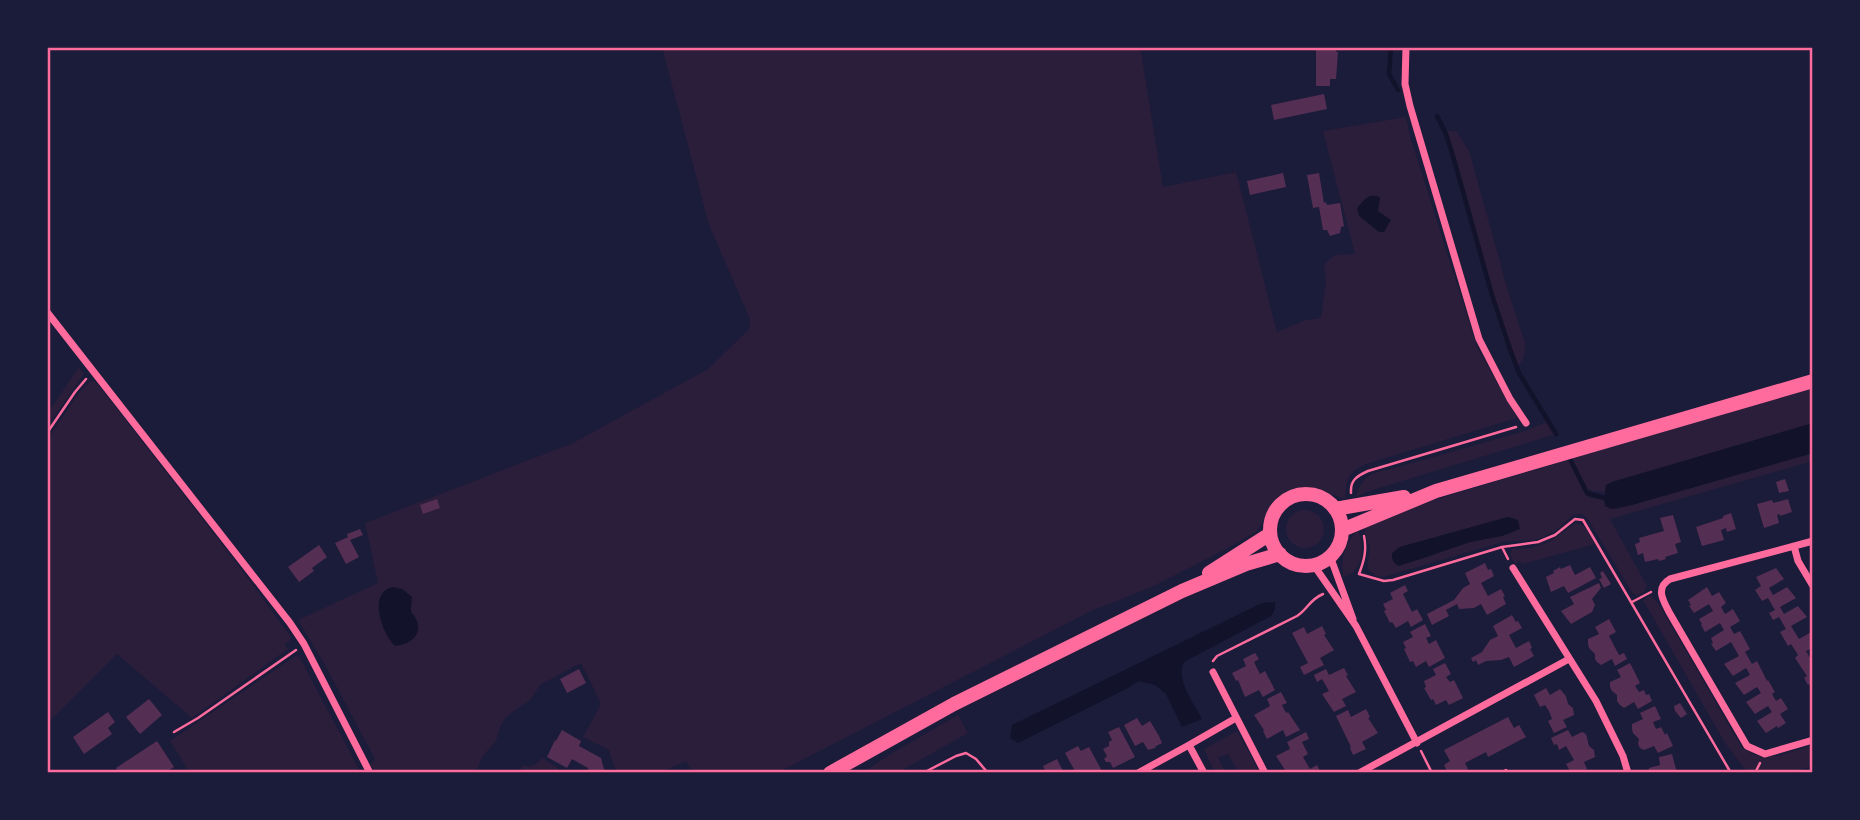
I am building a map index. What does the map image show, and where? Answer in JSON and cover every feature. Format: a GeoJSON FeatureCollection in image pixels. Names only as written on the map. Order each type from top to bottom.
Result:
{"type":"FeatureCollection","features":[{"type":"Feature","properties":{"kind":"main road"},"geometry":{"type":"LineString","coordinates":[[1335,509],[1436,491],[1813,381]]}},
{"type":"Feature","properties":{"kind":"main road"},"geometry":{"type":"LineString","coordinates":[[1342,530],[1436,491]]}},
{"type":"Feature","properties":{"kind":"main road"},"geometry":{"type":"LineString","coordinates":[[1299,494],[1313,494],[1325,499],[1335,509],[1342,530],[1337,548],[1330,556],[1323,561],[1302,565],[1289,561],[1274,547],[1270,522],[1276,509],[1287,499],[1299,494]]}},
{"type":"Feature","properties":{"kind":"main road"},"geometry":{"type":"LineString","coordinates":[[1182,591],[1270,534]]}},
{"type":"Feature","properties":{"kind":"main road"},"geometry":{"type":"LineString","coordinates":[[830,773],[954,704],[1182,591],[1247,564],[1280,554]]}},
{"type":"Feature","properties":{"kind":"street"},"geometry":{"type":"LineString","coordinates":[[1406,47],[1405,84],[1410,106],[1479,339],[1510,399],[1526,423]]}},
{"type":"Feature","properties":{"kind":"street"},"geometry":{"type":"LineString","coordinates":[[47,312],[236,552],[304,644],[370,773]]}},
{"type":"Feature","properties":{"kind":"street"},"geometry":{"type":"LineString","coordinates":[[1813,541],[1670,579],[1662,586],[1661,596],[1747,746],[1765,754],[1813,740]]}},
{"type":"Feature","properties":{"kind":"street"},"geometry":{"type":"LineString","coordinates":[[1794,546],[1798,561],[1813,586]]}},
{"type":"Feature","properties":{"kind":"street"},"geometry":{"type":"LineString","coordinates":[[1330,556],[1356,626],[1416,743]]}},
{"type":"Feature","properties":{"kind":"street"},"geometry":{"type":"LineString","coordinates":[[1313,564],[1356,626]]}},
{"type":"Feature","properties":{"kind":"street"},"geometry":{"type":"LineString","coordinates":[[1513,568],[1596,701],[1623,756],[1628,773]]}},
{"type":"Feature","properties":{"kind":"street"},"geometry":{"type":"LineString","coordinates":[[1359,773],[1569,660]]}},
{"type":"Feature","properties":{"kind":"street"},"geometry":{"type":"LineString","coordinates":[[1213,672],[1265,773]]}},
{"type":"Feature","properties":{"kind":"street"},"geometry":{"type":"LineString","coordinates":[[1138,773],[1236,718]]}},
{"type":"Feature","properties":{"kind":"street"},"geometry":{"type":"LineString","coordinates":[[1189,745],[1204,773]]}},
{"type":"Feature","properties":{"kind":"path"},"geometry":{"type":"LineString","coordinates":[[47,433],[93,370]]}},
{"type":"Feature","properties":{"kind":"path"},"geometry":{"type":"LineString","coordinates":[[1502,547],[1547,539],[1574,519],[1583,520],[1731,773]]}},
{"type":"Feature","properties":{"kind":"path"},"geometry":{"type":"LineString","coordinates":[[1632,602],[1662,586]]}},
{"type":"Feature","properties":{"kind":"path"},"geometry":{"type":"LineString","coordinates":[[1213,672],[1213,661],[1217,656],[1297,616],[1314,598],[1331,591]]}},
{"type":"Feature","properties":{"kind":"path"},"geometry":{"type":"LineString","coordinates":[[174,732],[304,644]]}},
{"type":"Feature","properties":{"kind":"path"},"geometry":{"type":"LineString","coordinates":[[1416,743],[1432,773]]}},
{"type":"Feature","properties":{"kind":"path"},"geometry":{"type":"LineString","coordinates":[[923,773],[966,753],[976,758],[988,773]]}},
{"type":"Feature","properties":{"kind":"path"},"geometry":{"type":"LineString","coordinates":[[1501,773],[1506,770]]}},
{"type":"Feature","properties":{"kind":"shaded area"},"geometry":{"type":"Polygon","coordinates":[[[662,47],[1140,47],[1163,187],[1236,172],[1277,332],[1306,320],[1321,318],[1326,281],[1324,264],[1335,255],[1355,254],[1323,131],[1406,117],[1477,347],[1517,418],[1366,464],[1349,477],[1345,499],[1316,489],[1290,489],[1279,497],[1256,532],[1226,549],[1152,587],[1091,611],[777,773],[693,773],[686,761],[659,773],[629,773],[628,770],[616,773],[609,750],[583,737],[601,704],[581,663],[540,685],[530,700],[506,717],[496,741],[483,756],[477,769],[469,773],[375,773],[370,764],[375,759],[298,620],[378,583],[365,523],[573,443],[708,369],[749,329],[750,319],[709,225],[662,47]]]}},
{"type":"Feature","properties":{"kind":"shaded area"},"geometry":{"type":"Polygon","coordinates":[[[1444,130],[1457,132],[1469,151],[1525,343],[1524,357],[1517,368],[1492,295],[1444,130]]]}},
{"type":"Feature","properties":{"kind":"shaded area"},"geometry":{"type":"Polygon","coordinates":[[[1370,196],[1380,198],[1378,211],[1391,220],[1384,232],[1379,232],[1359,216],[1357,208],[1370,196]]]}},
{"type":"Feature","properties":{"kind":"shaded area"},"geometry":{"type":"Polygon","coordinates":[[[79,367],[84,374],[47,427],[47,414],[79,367]]]}},
{"type":"Feature","properties":{"kind":"shaded area"},"geometry":{"type":"Polygon","coordinates":[[[90,381],[96,382],[291,637],[285,644],[288,649],[192,718],[117,654],[47,724],[47,440],[90,381]]]}},
{"type":"Feature","properties":{"kind":"shaded area"},"geometry":{"type":"Polygon","coordinates":[[[1813,387],[1813,423],[1612,482],[1607,485],[1605,492],[1590,489],[1587,491],[1588,497],[1603,500],[1605,506],[1617,509],[1813,453],[1813,461],[1610,519],[1647,586],[1644,592],[1638,595],[1633,594],[1588,519],[1582,514],[1573,515],[1555,531],[1541,538],[1503,542],[1383,577],[1376,576],[1367,568],[1370,548],[1363,526],[1434,500],[1813,387]],[[1508,517],[1395,550],[1419,560],[1470,542],[1511,533],[1514,518],[1508,517]]]}},
{"type":"Feature","properties":{"kind":"shaded area"},"geometry":{"type":"Polygon","coordinates":[[[1549,421],[1556,434],[1356,497],[1363,481],[1375,473],[1525,431],[1549,421]]]}},
{"type":"Feature","properties":{"kind":"shaded area"},"geometry":{"type":"Polygon","coordinates":[[[1813,423],[1813,453],[1632,505],[1611,509],[1605,506],[1606,485],[1612,482],[1813,423]]]}},
{"type":"Feature","properties":{"kind":"shaded area"},"geometry":{"type":"Polygon","coordinates":[[[1305,510],[1318,516],[1324,529],[1318,542],[1305,548],[1292,542],[1286,529],[1292,516],[1305,510]]]}},
{"type":"Feature","properties":{"kind":"shaded area"},"geometry":{"type":"Polygon","coordinates":[[[1508,517],[1518,520],[1520,529],[1502,536],[1470,542],[1399,566],[1393,559],[1392,553],[1400,547],[1508,517]]]}},
{"type":"Feature","properties":{"kind":"shaded area"},"geometry":{"type":"Polygon","coordinates":[[[1576,523],[1584,526],[1595,544],[1515,564],[1510,554],[1512,549],[1532,548],[1549,542],[1576,523]]]}},
{"type":"Feature","properties":{"kind":"shaded area"},"geometry":{"type":"Polygon","coordinates":[[[1358,530],[1362,545],[1360,562],[1353,572],[1343,577],[1344,551],[1358,530]]]}},
{"type":"Feature","properties":{"kind":"shaded area"},"geometry":{"type":"Polygon","coordinates":[[[393,587],[402,589],[412,597],[411,611],[418,625],[414,638],[395,646],[379,614],[381,597],[385,590],[393,587]]]}},
{"type":"Feature","properties":{"kind":"shaded area"},"geometry":{"type":"Polygon","coordinates":[[[1651,595],[1742,748],[1757,756],[1778,756],[1813,745],[1813,766],[1785,773],[1748,773],[1725,743],[1643,600],[1651,595]]]}},
{"type":"Feature","properties":{"kind":"shaded area"},"geometry":{"type":"Polygon","coordinates":[[[1275,602],[1271,616],[1184,662],[1184,684],[1202,719],[1182,727],[1166,694],[1155,685],[1138,681],[1018,743],[1010,738],[1012,725],[1262,603],[1275,602]]]}},
{"type":"Feature","properties":{"kind":"shaded area"},"geometry":{"type":"Polygon","coordinates":[[[297,655],[361,773],[190,773],[170,741],[297,655]]]}},
{"type":"Feature","properties":{"kind":"shaded area"},"geometry":{"type":"Polygon","coordinates":[[[958,715],[968,733],[897,773],[862,773],[892,753],[958,715]]]}},
{"type":"Feature","properties":{"kind":"shaded area"},"geometry":{"type":"Polygon","coordinates":[[[1237,731],[1260,773],[1239,773],[1228,754],[1218,758],[1226,773],[1215,773],[1204,749],[1237,731]]]}},
{"type":"Feature","properties":{"kind":"shaded area"},"geometry":{"type":"Polygon","coordinates":[[[542,758],[558,768],[559,773],[520,773],[522,765],[533,765],[542,758]]]}},
{"type":"Feature","properties":{"kind":"building"},"geometry":{"type":"Polygon","coordinates":[[[1316,47],[1337,47],[1336,79],[1330,79],[1330,86],[1316,86],[1316,47]]]}},
{"type":"Feature","properties":{"kind":"building"},"geometry":{"type":"Polygon","coordinates":[[[1324,94],[1327,109],[1274,120],[1271,105],[1324,94]]]}},
{"type":"Feature","properties":{"kind":"building"},"geometry":{"type":"Polygon","coordinates":[[[1283,173],[1286,187],[1250,195],[1247,181],[1283,173]]]}},
{"type":"Feature","properties":{"kind":"building"},"geometry":{"type":"Polygon","coordinates":[[[1319,173],[1324,203],[1340,203],[1344,226],[1341,227],[1340,233],[1330,236],[1327,230],[1323,230],[1319,207],[1313,208],[1307,175],[1319,173]]]}},
{"type":"Feature","properties":{"kind":"building"},"geometry":{"type":"Polygon","coordinates":[[[1785,479],[1789,491],[1779,493],[1776,482],[1785,479]]]}},
{"type":"Feature","properties":{"kind":"building"},"geometry":{"type":"Polygon","coordinates":[[[437,499],[440,508],[423,514],[420,505],[437,499]]]}},
{"type":"Feature","properties":{"kind":"building"},"geometry":{"type":"Polygon","coordinates":[[[1788,499],[1792,512],[1777,515],[1779,523],[1764,528],[1757,504],[1788,499]]]}},
{"type":"Feature","properties":{"kind":"building"},"geometry":{"type":"Polygon","coordinates":[[[1731,513],[1736,529],[1727,532],[1726,528],[1721,530],[1724,540],[1702,546],[1696,527],[1731,513]]]}},
{"type":"Feature","properties":{"kind":"building"},"geometry":{"type":"Polygon","coordinates":[[[1673,515],[1681,542],[1675,544],[1678,553],[1659,561],[1645,562],[1643,553],[1638,555],[1635,544],[1640,542],[1639,538],[1664,531],[1660,518],[1673,515]]]}},
{"type":"Feature","properties":{"kind":"building"},"geometry":{"type":"Polygon","coordinates":[[[360,529],[363,535],[350,540],[359,557],[346,564],[335,543],[360,529]]]}},
{"type":"Feature","properties":{"kind":"building"},"geometry":{"type":"Polygon","coordinates":[[[319,545],[327,557],[299,582],[288,567],[319,545]]]}},
{"type":"Feature","properties":{"kind":"building"},"geometry":{"type":"Polygon","coordinates":[[[1485,563],[1494,576],[1481,583],[1488,596],[1501,589],[1506,604],[1487,615],[1481,604],[1474,608],[1459,609],[1457,604],[1446,610],[1449,616],[1432,625],[1427,614],[1454,600],[1463,588],[1470,584],[1465,573],[1485,563]]]}},
{"type":"Feature","properties":{"kind":"building"},"geometry":{"type":"Polygon","coordinates":[[[1570,565],[1575,575],[1590,567],[1596,578],[1568,593],[1564,586],[1551,592],[1546,577],[1560,567],[1561,569],[1570,565]]]}},
{"type":"Feature","properties":{"kind":"building"},"geometry":{"type":"Polygon","coordinates":[[[1776,568],[1784,579],[1769,588],[1773,595],[1787,587],[1796,598],[1780,607],[1784,614],[1798,606],[1807,617],[1791,626],[1799,639],[1813,631],[1813,648],[1806,651],[1810,658],[1813,657],[1813,682],[1808,685],[1804,678],[1807,676],[1795,658],[1798,655],[1791,644],[1788,646],[1780,632],[1786,629],[1779,617],[1773,620],[1769,613],[1775,610],[1768,598],[1762,601],[1755,590],[1761,586],[1756,577],[1776,568]]]}},
{"type":"Feature","properties":{"kind":"building"},"geometry":{"type":"Polygon","coordinates":[[[1603,571],[1611,584],[1604,588],[1599,579],[1602,578],[1600,573],[1603,571]]]}},
{"type":"Feature","properties":{"kind":"building"},"geometry":{"type":"Polygon","coordinates":[[[1599,583],[1601,588],[1592,599],[1595,605],[1592,612],[1571,624],[1561,611],[1574,604],[1570,597],[1599,583]]]}},
{"type":"Feature","properties":{"kind":"building"},"geometry":{"type":"Polygon","coordinates":[[[1405,585],[1408,591],[1403,594],[1412,612],[1417,609],[1423,620],[1411,627],[1408,621],[1396,628],[1390,623],[1383,604],[1393,599],[1390,593],[1405,585]]]}},
{"type":"Feature","properties":{"kind":"building"},"geometry":{"type":"Polygon","coordinates":[[[1707,587],[1712,596],[1719,592],[1726,603],[1721,607],[1725,614],[1733,609],[1740,621],[1730,627],[1734,634],[1740,631],[1750,649],[1745,652],[1752,664],[1757,661],[1775,692],[1772,694],[1776,701],[1781,698],[1788,709],[1780,714],[1786,723],[1778,728],[1777,726],[1766,733],[1757,721],[1772,712],[1768,706],[1755,714],[1746,702],[1761,693],[1757,687],[1744,695],[1735,683],[1750,675],[1746,668],[1733,676],[1724,664],[1739,656],[1731,642],[1716,651],[1711,644],[1711,638],[1724,630],[1720,623],[1705,632],[1699,619],[1713,611],[1709,604],[1694,613],[1689,606],[1691,605],[1688,600],[1707,587]]]}},
{"type":"Feature","properties":{"kind":"building"},"geometry":{"type":"Polygon","coordinates":[[[1512,615],[1522,628],[1509,635],[1516,648],[1529,641],[1534,656],[1514,667],[1509,657],[1478,665],[1476,660],[1473,662],[1471,658],[1482,652],[1490,640],[1498,636],[1493,626],[1512,615]]]}},
{"type":"Feature","properties":{"kind":"building"},"geometry":{"type":"Polygon","coordinates":[[[1609,619],[1616,632],[1609,636],[1619,655],[1624,653],[1627,659],[1615,666],[1612,659],[1601,665],[1597,662],[1588,644],[1588,639],[1599,634],[1595,627],[1609,619]]]}},
{"type":"Feature","properties":{"kind":"building"},"geometry":{"type":"Polygon","coordinates":[[[1425,624],[1431,636],[1426,638],[1429,644],[1436,640],[1445,658],[1429,667],[1426,661],[1416,667],[1413,661],[1410,662],[1403,642],[1413,637],[1410,632],[1425,624]]]}},
{"type":"Feature","properties":{"kind":"building"},"geometry":{"type":"Polygon","coordinates":[[[1322,626],[1326,634],[1324,635],[1334,650],[1320,658],[1324,665],[1304,675],[1300,667],[1308,663],[1292,633],[1304,627],[1307,634],[1322,626]]]}},
{"type":"Feature","properties":{"kind":"building"},"geometry":{"type":"Polygon","coordinates":[[[1255,653],[1259,659],[1254,662],[1260,674],[1265,671],[1275,690],[1263,697],[1259,690],[1245,697],[1232,673],[1246,666],[1243,659],[1255,653]]]}},
{"type":"Feature","properties":{"kind":"building"},"geometry":{"type":"Polygon","coordinates":[[[1445,663],[1451,674],[1446,677],[1450,682],[1454,680],[1463,698],[1449,705],[1446,700],[1436,705],[1424,688],[1424,681],[1436,675],[1433,669],[1445,663]]]}},
{"type":"Feature","properties":{"kind":"building"},"geometry":{"type":"Polygon","coordinates":[[[1630,663],[1640,683],[1635,686],[1639,692],[1644,690],[1646,695],[1649,694],[1652,701],[1638,709],[1634,702],[1624,708],[1620,705],[1617,695],[1610,687],[1610,682],[1621,677],[1617,670],[1630,663]]]}},
{"type":"Feature","properties":{"kind":"building"},"geometry":{"type":"Polygon","coordinates":[[[1344,668],[1356,692],[1342,699],[1346,706],[1334,712],[1322,694],[1329,691],[1322,679],[1317,682],[1314,675],[1326,669],[1329,675],[1344,668]]]}},
{"type":"Feature","properties":{"kind":"building"},"geometry":{"type":"Polygon","coordinates":[[[579,669],[586,683],[567,693],[560,679],[579,669]]]}},
{"type":"Feature","properties":{"kind":"building"},"geometry":{"type":"Polygon","coordinates":[[[1546,688],[1550,695],[1560,689],[1573,708],[1574,715],[1563,720],[1567,727],[1554,733],[1548,721],[1552,719],[1549,711],[1545,705],[1540,707],[1534,695],[1546,688]]]}},
{"type":"Feature","properties":{"kind":"building"},"geometry":{"type":"Polygon","coordinates":[[[1281,692],[1287,703],[1282,705],[1286,713],[1288,712],[1300,730],[1286,737],[1283,730],[1267,739],[1254,715],[1270,706],[1267,699],[1281,692]]]}},
{"type":"Feature","properties":{"kind":"building"},"geometry":{"type":"Polygon","coordinates":[[[149,699],[162,715],[140,734],[126,717],[149,699]]]}},
{"type":"Feature","properties":{"kind":"building"},"geometry":{"type":"Polygon","coordinates":[[[1680,703],[1687,714],[1681,718],[1674,706],[1680,703]]]}},
{"type":"Feature","properties":{"kind":"building"},"geometry":{"type":"Polygon","coordinates":[[[1655,706],[1661,719],[1653,722],[1656,729],[1661,727],[1665,735],[1667,733],[1673,746],[1658,753],[1654,746],[1644,750],[1640,748],[1639,739],[1632,729],[1632,724],[1643,719],[1640,713],[1655,706]]]}},
{"type":"Feature","properties":{"kind":"building"},"geometry":{"type":"Polygon","coordinates":[[[1366,709],[1370,717],[1368,718],[1378,733],[1362,742],[1366,749],[1353,755],[1336,716],[1348,710],[1351,717],[1366,709]]]}},
{"type":"Feature","properties":{"kind":"building"},"geometry":{"type":"Polygon","coordinates":[[[108,712],[115,722],[108,728],[112,734],[84,754],[73,737],[108,712]]]}},
{"type":"Feature","properties":{"kind":"building"},"geometry":{"type":"Polygon","coordinates":[[[1508,717],[1514,728],[1519,725],[1526,737],[1488,757],[1486,752],[1465,763],[1468,769],[1461,773],[1448,773],[1444,765],[1450,761],[1444,750],[1508,717]]]}},
{"type":"Feature","properties":{"kind":"building"},"geometry":{"type":"Polygon","coordinates":[[[1137,718],[1142,726],[1150,721],[1162,743],[1148,750],[1143,742],[1135,746],[1124,725],[1137,718]]]}},
{"type":"Feature","properties":{"kind":"building"},"geometry":{"type":"Polygon","coordinates":[[[1119,727],[1135,757],[1113,768],[1110,762],[1104,759],[1107,756],[1103,749],[1109,746],[1112,740],[1108,732],[1119,727]]]}},
{"type":"Feature","properties":{"kind":"building"},"geometry":{"type":"Polygon","coordinates":[[[562,730],[581,741],[579,746],[601,758],[605,773],[589,773],[588,768],[572,759],[567,768],[547,757],[562,730]]]}},
{"type":"Feature","properties":{"kind":"building"},"geometry":{"type":"Polygon","coordinates":[[[1568,730],[1572,737],[1582,732],[1586,734],[1589,746],[1594,750],[1595,757],[1584,762],[1587,769],[1580,773],[1571,773],[1566,764],[1574,760],[1566,746],[1559,750],[1551,738],[1568,730]]]}},
{"type":"Feature","properties":{"kind":"building"},"geometry":{"type":"Polygon","coordinates":[[[1306,732],[1309,739],[1302,742],[1308,754],[1303,757],[1310,769],[1317,765],[1321,773],[1287,773],[1276,756],[1290,749],[1287,742],[1306,732]]]}},
{"type":"Feature","properties":{"kind":"building"},"geometry":{"type":"Polygon","coordinates":[[[157,741],[174,767],[165,773],[119,773],[116,768],[157,741]]]}},
{"type":"Feature","properties":{"kind":"building"},"geometry":{"type":"Polygon","coordinates":[[[1078,746],[1081,751],[1089,747],[1103,773],[1076,773],[1065,753],[1078,746]]]}},
{"type":"Feature","properties":{"kind":"building"},"geometry":{"type":"Polygon","coordinates":[[[1672,754],[1677,773],[1648,773],[1649,768],[1660,765],[1659,757],[1672,754]]]}},
{"type":"Feature","properties":{"kind":"building"},"geometry":{"type":"Polygon","coordinates":[[[1057,759],[1064,773],[1046,773],[1043,766],[1057,759]]]}},
{"type":"Feature","properties":{"kind":"waterway"},"geometry":{"type":"LineString","coordinates":[[1391,47],[1389,74],[1398,90]]}},
{"type":"Feature","properties":{"kind":"waterway"},"geometry":{"type":"LineString","coordinates":[[1437,116],[1453,156],[1510,349],[1519,373],[1556,434]]}},
{"type":"Feature","properties":{"kind":"waterway"},"geometry":{"type":"LineString","coordinates":[[1570,459],[1587,493],[1605,498]]}}]}
